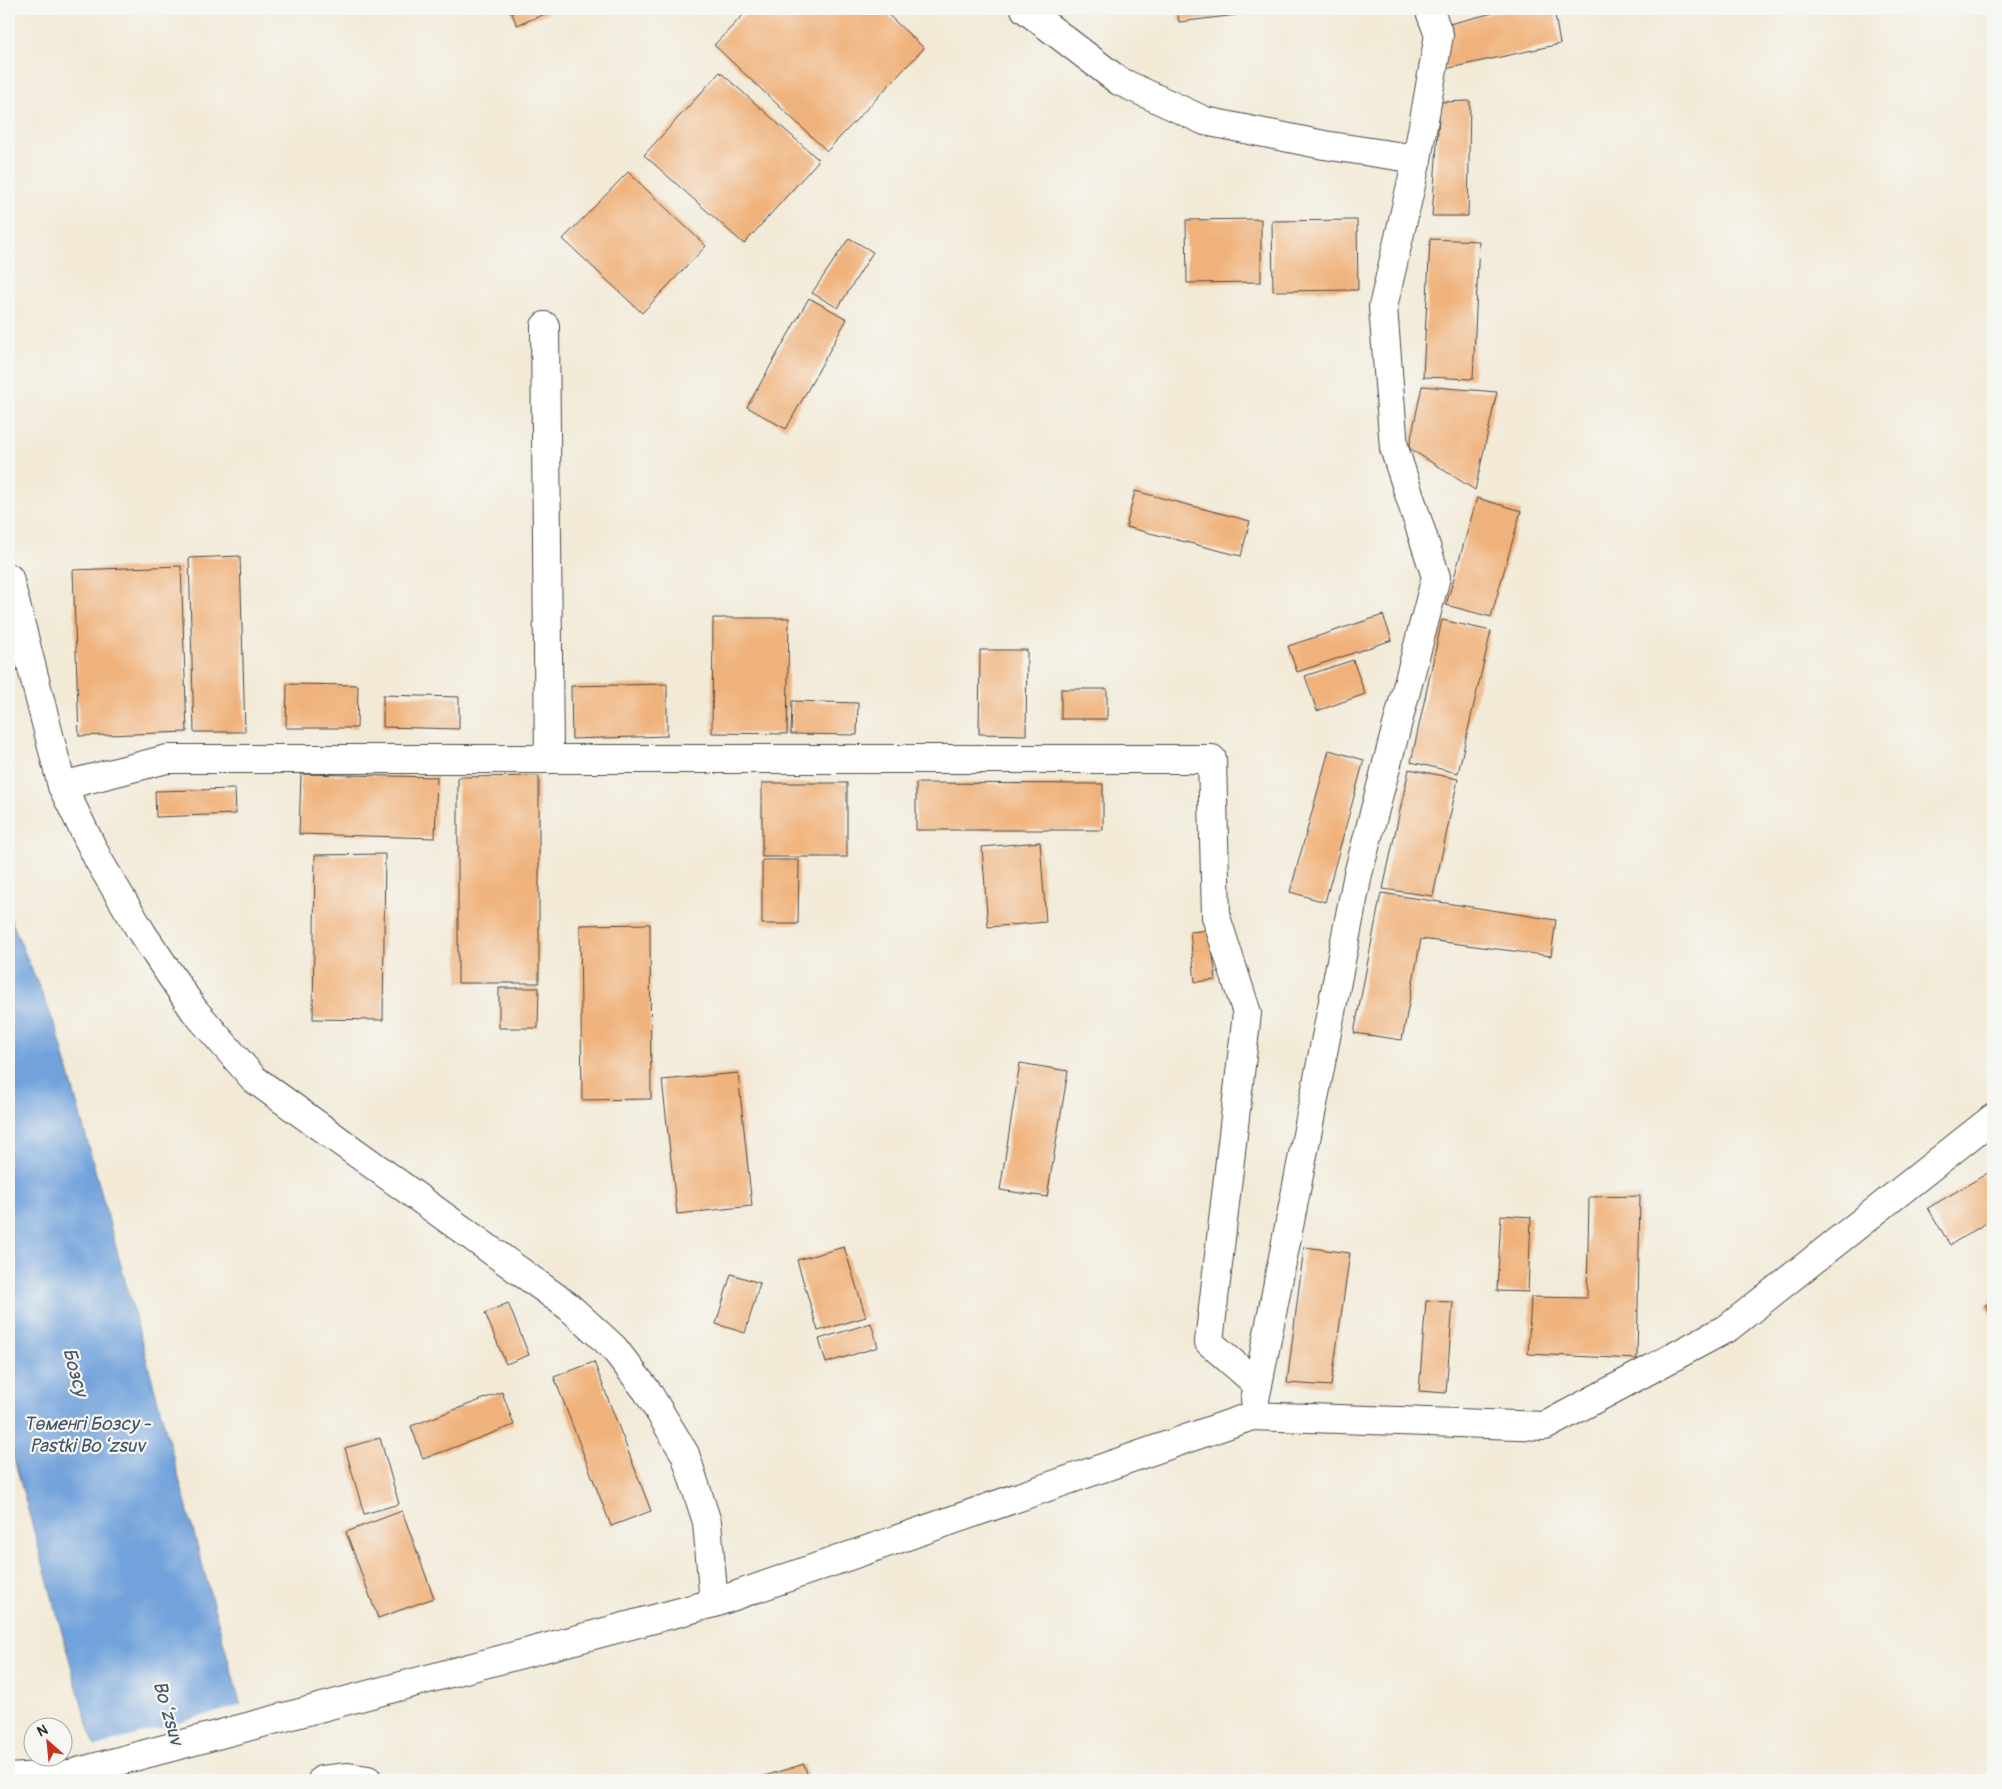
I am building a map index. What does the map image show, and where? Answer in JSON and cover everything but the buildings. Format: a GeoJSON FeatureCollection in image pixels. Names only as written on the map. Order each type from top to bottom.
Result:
{"type":"FeatureCollection","features":[{"type":"Feature","properties":{"kind":"street"},"geometry":{"type":"LineString","coordinates":[[1025,9],[1119,81],[1206,121],[1324,145],[1416,158]]}},
{"type":"Feature","properties":{"kind":"street"},"geometry":{"type":"LineString","coordinates":[[1252,1416],[1358,874],[1436,577],[1394,448],[1383,307],[1416,158],[1439,35],[1429,9]]}},
{"type":"Feature","properties":{"kind":"street"},"geometry":{"type":"LineString","coordinates":[[545,326],[549,758]]}},
{"type":"Feature","properties":{"kind":"street"},"geometry":{"type":"LineString","coordinates":[[9,578],[62,786],[99,861],[142,933],[194,1010],[254,1080],[568,1306],[613,1347],[647,1391],[685,1454],[707,1522],[714,1602]]}},
{"type":"Feature","properties":{"kind":"street"},"geometry":{"type":"LineString","coordinates":[[62,786],[167,758],[1212,759],[1216,916],[1247,1013],[1209,1342],[1258,1385]]}},
{"type":"Feature","properties":{"kind":"street"},"geometry":{"type":"LineString","coordinates":[[9,1778],[70,1774],[714,1602],[1252,1416],[1545,1426],[1729,1327],[1993,1118]]}},
{"type":"Feature","properties":{"kind":"street"},"geometry":{"type":"LineString","coordinates":[[327,1779],[348,1777],[368,1780]]}},
{"type":"Feature","properties":{"kind":"water","name":"Төменгі Бозсу - Pastki Boʻzsuv"},"geometry":{"type":"Polygon","coordinates":[[[9,915],[57,1030],[261,1780],[108,1780],[88,1727],[9,1441],[9,915]]]}},
{"type":"Feature","properties":{"kind":"pier"},"geometry":{"type":"Polygon","coordinates":[[[242,1705],[263,1780],[105,1780],[93,1747],[242,1705]]]}},
{"type":"Feature","properties":{"kind":"water label","name":"Бозсу"},"geometry":{"type":"Point","coordinates":[75,1372]}},
{"type":"Feature","properties":{"kind":"water label","name":"Boʻzsuv"},"geometry":{"type":"Point","coordinates":[168,1713]}}]}
